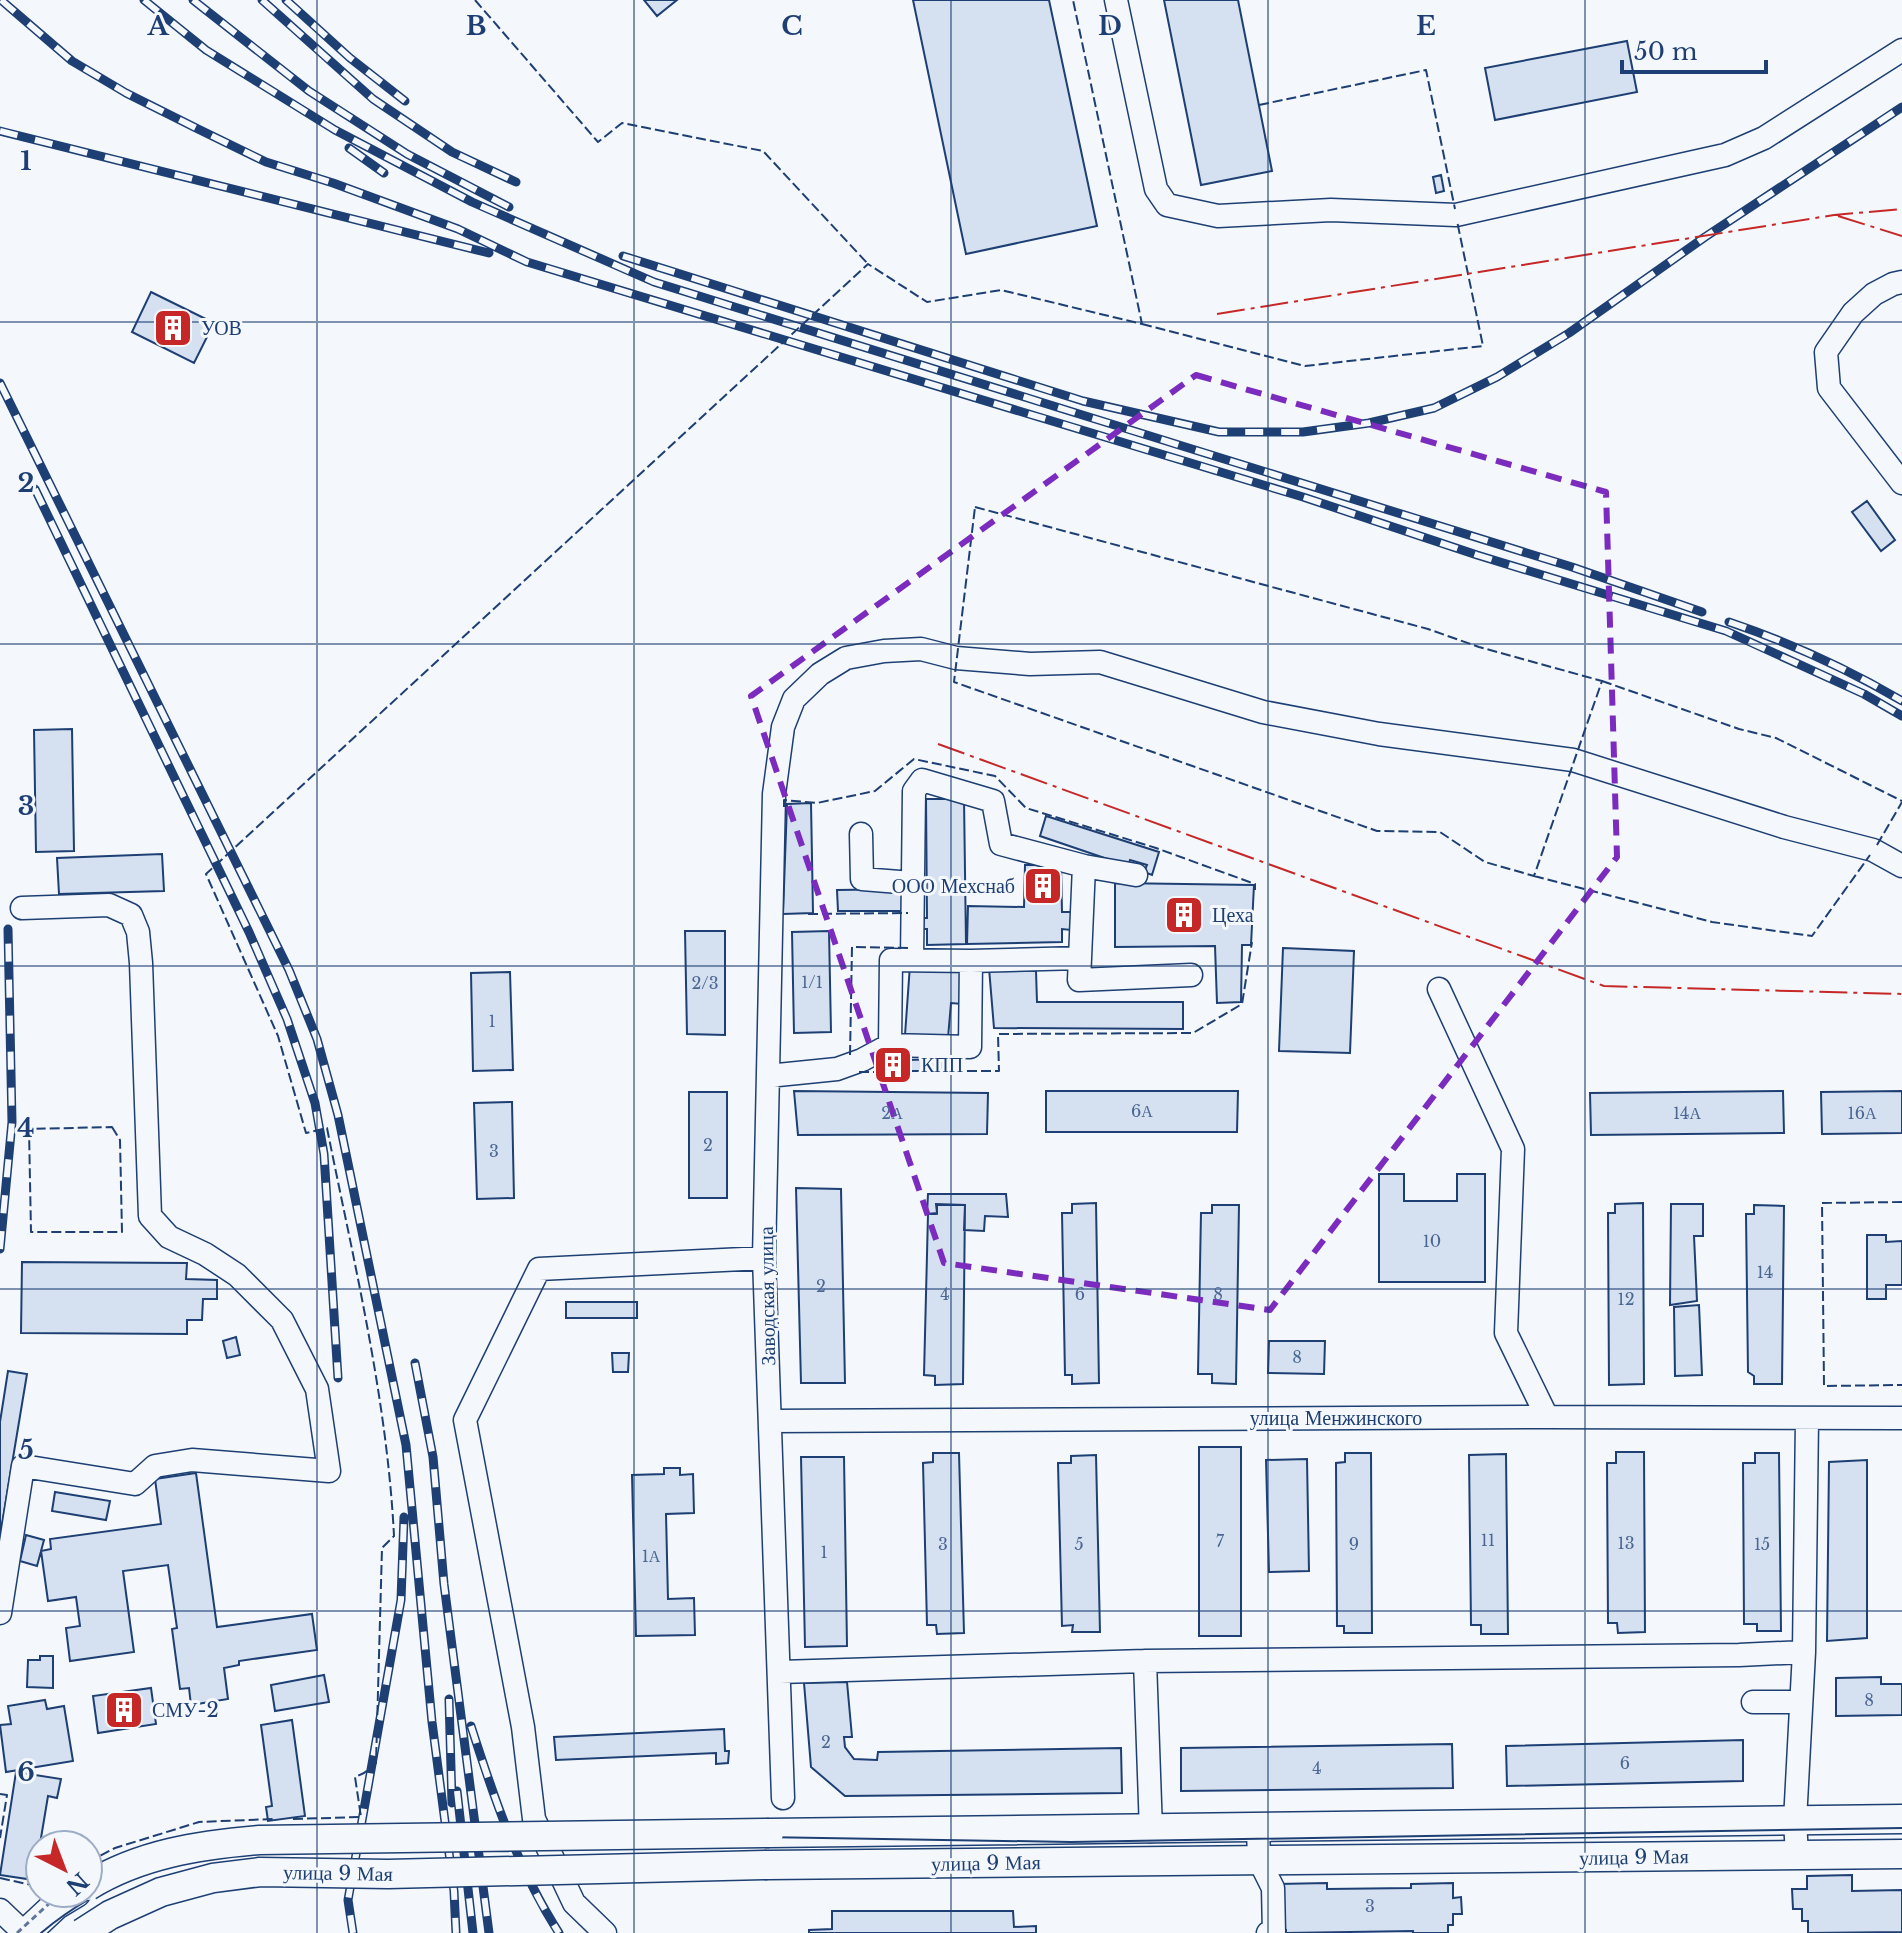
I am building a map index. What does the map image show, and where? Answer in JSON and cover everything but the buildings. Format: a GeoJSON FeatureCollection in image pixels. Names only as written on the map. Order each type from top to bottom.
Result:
{"type":"FeatureCollection","features":[{"type":"Feature","properties":{"kind":"main road","name":"улица 9 Мая"},"geometry":{"type":"LineString","coordinates":[[104,1879],[148,1858],[210,1844],[259,1840],[1151,1831],[1902,1819]]}},
{"type":"Feature","properties":{"kind":"main road","name":"улица 9 Мая"},"geometry":{"type":"LineString","coordinates":[[82,1933],[110,1915],[161,1892],[213,1878],[260,1872],[388,1874],[767,1865],[1902,1854]]}},
{"type":"Feature","properties":{"kind":"main road"},"geometry":{"type":"LineString","coordinates":[[25,1933],[52,1909]]}},
{"type":"Feature","properties":{"kind":"street"},"geometry":{"type":"LineString","coordinates":[[1116,0],[1156,189],[1167,205],[1218,216],[1331,210],[1456,215],[1725,155],[1764,138],[1902,50]]}},
{"type":"Feature","properties":{"kind":"street"},"geometry":{"type":"LineString","coordinates":[[1902,282],[1874,294],[1853,313],[1826,352],[1829,388],[1902,483]]}},
{"type":"Feature","properties":{"kind":"street","name":"Заводская улица"},"geometry":{"type":"LineString","coordinates":[[783,1798],[764,1258],[774,794],[783,727],[794,699],[820,674],[846,658],[884,651],[921,649],[956,658],[1030,664],[1100,662],[1263,712],[1379,734],[1573,760],[1784,827],[1873,850],[1902,866]]}},
{"type":"Feature","properties":{"kind":"street"},"geometry":{"type":"LineString","coordinates":[[912,960],[914,791],[922,780],[993,801],[1001,844],[1084,866],[1136,875]]}},
{"type":"Feature","properties":{"kind":"street"},"geometry":{"type":"LineString","coordinates":[[861,834],[862,879],[912,883]]}},
{"type":"Feature","properties":{"kind":"street"},"geometry":{"type":"LineString","coordinates":[[1084,866],[1079,980],[1191,975]]}},
{"type":"Feature","properties":{"kind":"street"},"geometry":{"type":"LineString","coordinates":[[0,1613],[23,1466],[135,1484],[155,1466],[192,1460],[329,1471],[317,1389],[282,1320],[237,1275],[205,1254],[169,1237],[150,1216],[141,963],[138,932],[131,915],[109,905],[22,908]]}},
{"type":"Feature","properties":{"kind":"street"},"geometry":{"type":"LineString","coordinates":[[890,1045],[891,960],[1080,958]]}},
{"type":"Feature","properties":{"kind":"street"},"geometry":{"type":"LineString","coordinates":[[768,1076],[837,1069],[890,1045],[970,1047],[971,961]]}},
{"type":"Feature","properties":{"kind":"street"},"geometry":{"type":"LineString","coordinates":[[1439,989],[1513,1149],[1506,1333],[1547,1417]]}},
{"type":"Feature","properties":{"kind":"street"},"geometry":{"type":"LineString","coordinates":[[605,1933],[574,1903],[534,1819],[523,1727],[465,1420],[539,1269],[764,1258]]}},
{"type":"Feature","properties":{"kind":"street","name":"улица Менжинского"},"geometry":{"type":"LineString","coordinates":[[771,1421],[1902,1418]]}},
{"type":"Feature","properties":{"kind":"street"},"geometry":{"type":"LineString","coordinates":[[1797,1855],[1795,1821],[1804,1652],[1807,1419]]}},
{"type":"Feature","properties":{"kind":"street"},"geometry":{"type":"LineString","coordinates":[[780,1672],[1145,1661],[1804,1652]]}},
{"type":"Feature","properties":{"kind":"street"},"geometry":{"type":"LineString","coordinates":[[1145,1661],[1151,1831]]}},
{"type":"Feature","properties":{"kind":"street"},"geometry":{"type":"LineString","coordinates":[[1753,1702],[1801,1702]]}},
{"type":"Feature","properties":{"kind":"street"},"geometry":{"type":"LineString","coordinates":[[1258,1829],[1259,1860],[1273,1888],[1274,1933],[1268,1933]]}},
{"type":"Feature","properties":{"kind":"street"},"geometry":{"type":"LineString","coordinates":[[0,1910],[25,1933]]}},
{"type":"Feature","properties":{"kind":"path"},"geometry":{"type":"LineString","coordinates":[[17,1933],[43,1909]]}},
{"type":"Feature","properties":{"kind":"highlighted area"},"geometry":{"type":"Polygon","coordinates":[[[1196,375],[1606,492],[1617,857],[1270,1310],[944,1263],[751,696],[1196,375]]]}},
{"type":"Feature","properties":{"kind":"tram line"},"geometry":{"type":"LineString","coordinates":[[41,1933],[91,1898],[143,1874],[171,1865],[259,1849],[762,1837],[1071,1842],[1902,1828]]}},
{"type":"Feature","properties":{"kind":"railway"},"geometry":{"type":"LineString","coordinates":[[1,0],[72,61],[126,93],[198,129],[266,162],[458,229],[527,262],[1303,497],[1477,555],[1726,631],[1864,694],[1902,716]]}},
{"type":"Feature","properties":{"kind":"railway"},"geometry":{"type":"LineString","coordinates":[[144,0],[206,50],[335,130],[472,202],[654,282],[1572,567],[1702,612]]}},
{"type":"Feature","properties":{"kind":"railway"},"geometry":{"type":"LineString","coordinates":[[193,0],[309,91],[407,154],[509,207]]}},
{"type":"Feature","properties":{"kind":"railway"},"geometry":{"type":"LineString","coordinates":[[262,0],[373,99],[452,152],[516,182]]}},
{"type":"Feature","properties":{"kind":"railway"},"geometry":{"type":"LineString","coordinates":[[286,0],[350,58],[405,101]]}},
{"type":"Feature","properties":{"kind":"railway"},"geometry":{"type":"LineString","coordinates":[[623,256],[1083,401],[1219,432],[1303,432],[1369,423],[1434,408],[1497,377],[1569,333],[1705,237],[1902,107]]}},
{"type":"Feature","properties":{"kind":"railway"},"geometry":{"type":"LineString","coordinates":[[0,131],[489,253]]}},
{"type":"Feature","properties":{"kind":"railway"},"geometry":{"type":"LineString","coordinates":[[349,148],[384,173]]}},
{"type":"Feature","properties":{"kind":"railway"},"geometry":{"type":"LineString","coordinates":[[0,383],[289,970],[317,1039],[338,1115],[406,1445],[456,1933]]}},
{"type":"Feature","properties":{"kind":"railway"},"geometry":{"type":"LineString","coordinates":[[35,489],[249,932],[287,1019],[315,1103],[324,1154],[338,1378]]}},
{"type":"Feature","properties":{"kind":"railway"},"geometry":{"type":"LineString","coordinates":[[1729,622],[1817,657],[1902,701]]}},
{"type":"Feature","properties":{"kind":"railway"},"geometry":{"type":"LineString","coordinates":[[0,1249],[12,1122],[8,929]]}},
{"type":"Feature","properties":{"kind":"railway"},"geometry":{"type":"LineString","coordinates":[[415,1363],[433,1457],[444,1584],[489,1933]]}},
{"type":"Feature","properties":{"kind":"railway"},"geometry":{"type":"LineString","coordinates":[[353,1933],[348,1900],[401,1600],[404,1517]]}},
{"type":"Feature","properties":{"kind":"railway"},"geometry":{"type":"LineString","coordinates":[[449,1699],[452,1803]]}},
{"type":"Feature","properties":{"kind":"railway"},"geometry":{"type":"LineString","coordinates":[[471,1726],[519,1858],[559,1933]]}},
{"type":"Feature","properties":{"kind":"railway"},"geometry":{"type":"LineString","coordinates":[[457,1791],[473,1933]]}},
{"type":"Feature","properties":{"kind":"fence"},"geometry":{"type":"LineString","coordinates":[[475,0],[598,142],[622,123],[763,151],[868,264]]}},
{"type":"Feature","properties":{"kind":"fence"},"geometry":{"type":"LineString","coordinates":[[293,1819],[361,1817],[355,1777],[376,1763],[382,1548],[394,1536],[390,1484],[368,1331],[327,1128],[306,1133],[278,1036],[206,874],[868,264],[927,302],[1001,290],[1142,324],[1073,0]]}},
{"type":"Feature","properties":{"kind":"fence"},"geometry":{"type":"LineString","coordinates":[[1259,105],[1426,70],[1455,209]]}},
{"type":"Feature","properties":{"kind":"fence"},"geometry":{"type":"LineString","coordinates":[[1142,324],[1305,366],[1483,346],[1457,221]]}},
{"type":"Feature","properties":{"kind":"fence"},"geometry":{"type":"LineString","coordinates":[[975,507],[1428,629],[1479,647],[1602,681],[1534,876],[1485,862],[1440,832],[1377,831],[954,682],[975,507]]}},
{"type":"Feature","properties":{"kind":"fence"},"geometry":{"type":"LineString","coordinates":[[1602,681],[1739,729],[1776,738],[1902,801]]}},
{"type":"Feature","properties":{"kind":"fence"},"geometry":{"type":"LineString","coordinates":[[784,807],[784,800],[817,803],[875,791],[914,759],[995,776],[1026,808],[1156,848],[1255,884],[1255,890]]}},
{"type":"Feature","properties":{"kind":"fence"},"geometry":{"type":"LineString","coordinates":[[1877,845],[1902,802]]}},
{"type":"Feature","properties":{"kind":"fence"},"geometry":{"type":"LineString","coordinates":[[1534,876],[1712,922],[1812,936],[1870,855]]}},
{"type":"Feature","properties":{"kind":"fence"},"geometry":{"type":"LineString","coordinates":[[808,914],[908,913]]}},
{"type":"Feature","properties":{"kind":"fence"},"geometry":{"type":"LineString","coordinates":[[939,1071],[999,1071],[998,1034],[1193,1033],[1242,1004],[1252,942]]}},
{"type":"Feature","properties":{"kind":"fence"},"geometry":{"type":"LineString","coordinates":[[850,1055],[852,947],[908,948]]}},
{"type":"Feature","properties":{"kind":"fence"},"geometry":{"type":"LineString","coordinates":[[859,1072],[911,1072]]}},
{"type":"Feature","properties":{"kind":"fence"},"geometry":{"type":"LineString","coordinates":[[112,1127],[120,1140],[122,1232],[31,1232],[29,1129],[112,1127]]}},
{"type":"Feature","properties":{"kind":"fence"},"geometry":{"type":"LineString","coordinates":[[1902,1202],[1822,1203],[1824,1386],[1902,1385]]}},
{"type":"Feature","properties":{"kind":"fence"},"geometry":{"type":"LineString","coordinates":[[0,1794],[7,1795],[0,1838]]}},
{"type":"Feature","properties":{"kind":"fence"},"geometry":{"type":"LineString","coordinates":[[104,1854],[199,1822],[273,1819]]}},
{"type":"Feature","properties":{"kind":"fence"},"geometry":{"type":"LineString","coordinates":[[0,1878],[24,1883]]}},
{"type":"Feature","properties":{"kind":"power"},"geometry":{"type":"LineString","coordinates":[[1217,314],[1834,215],[1902,209]]}},
{"type":"Feature","properties":{"kind":"power"},"geometry":{"type":"LineString","coordinates":[[1838,216],[1902,236]]}},
{"type":"Feature","properties":{"kind":"power"},"geometry":{"type":"LineString","coordinates":[[938,744],[1604,986],[1902,994]]}},
{"type":"Feature","properties":{"kind":"place","name":"УОВ"},"geometry":{"type":"Point","coordinates":[173,328]}},
{"type":"Feature","properties":{"kind":"place","name":"ООО Мехснаб"},"geometry":{"type":"Point","coordinates":[1043,886]}},
{"type":"Feature","properties":{"kind":"place","name":"Цеха"},"geometry":{"type":"Point","coordinates":[1184,915]}},
{"type":"Feature","properties":{"kind":"place","name":"КПП"},"geometry":{"type":"Point","coordinates":[893,1065]}},
{"type":"Feature","properties":{"kind":"place","name":"СМУ-2"},"geometry":{"type":"Point","coordinates":[124,1710]}}]}
